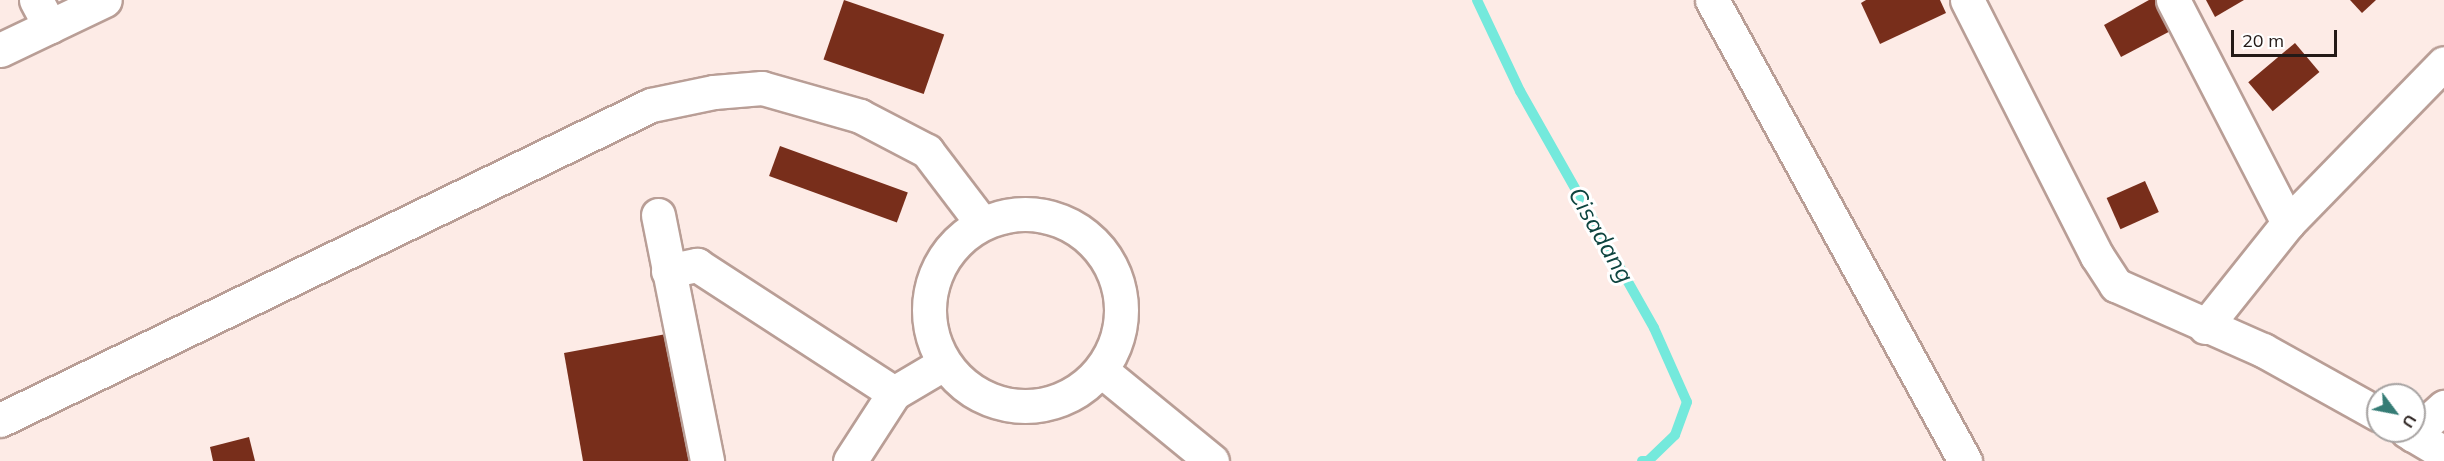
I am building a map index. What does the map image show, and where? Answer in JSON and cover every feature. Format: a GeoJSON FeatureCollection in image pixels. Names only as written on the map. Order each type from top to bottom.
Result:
{"type":"FeatureCollection","features":[{"type":"Feature","properties":{"kind":"street"},"geometry":{"type":"LineString","coordinates":[[0,50],[43,13],[105,0]]}},
{"type":"Feature","properties":{"kind":"street"},"geometry":{"type":"LineString","coordinates":[[1712,0],[1965,461]]}},
{"type":"Feature","properties":{"kind":"street"},"geometry":{"type":"LineString","coordinates":[[1967,0],[2097,256],[2116,285],[2205,327],[2263,350],[2366,407]]}},
{"type":"Feature","properties":{"kind":"street"},"geometry":{"type":"LineString","coordinates":[[2173,0],[2288,223]]}},
{"type":"Feature","properties":{"kind":"street"},"geometry":{"type":"LineString","coordinates":[[2205,327],[2288,223],[2444,63]]}},
{"type":"Feature","properties":{"kind":"street"},"geometry":{"type":"LineString","coordinates":[[0,420],[651,105],[714,92],[762,88],[860,116],[927,151],[981,222]]}},
{"type":"Feature","properties":{"kind":"street"},"geometry":{"type":"LineString","coordinates":[[1033,211],[1083,229],[1115,270],[1123,322],[1102,371],[1066,399],[1021,408],[976,396],[943,364],[927,312],[941,259],[981,222],[1033,211]]}},
{"type":"Feature","properties":{"kind":"street"},"geometry":{"type":"LineString","coordinates":[[658,215],[707,461]]}},
{"type":"Feature","properties":{"kind":"street"},"geometry":{"type":"LineString","coordinates":[[668,271],[697,265],[894,393]]}},
{"type":"Feature","properties":{"kind":"street"},"geometry":{"type":"LineString","coordinates":[[865,456],[894,393],[943,364]]}},
{"type":"Feature","properties":{"kind":"street"},"geometry":{"type":"LineString","coordinates":[[1102,371],[1212,461]]}},
{"type":"Feature","properties":{"kind":"street"},"geometry":{"type":"LineString","coordinates":[[2426,421],[2444,407]]}},
{"type":"Feature","properties":{"kind":"street"},"geometry":{"type":"LineString","coordinates":[[2426,442],[2444,453]]}},
{"type":"Feature","properties":{"kind":"building"},"geometry":{"type":"Polygon","coordinates":[[[844,0],[944,35],[924,94],[823,60],[844,0]]]}},
{"type":"Feature","properties":{"kind":"building"},"geometry":{"type":"Polygon","coordinates":[[[1866,0],[1940,0],[1946,13],[1880,44],[1861,3],[1866,0]]]}},
{"type":"Feature","properties":{"kind":"building"},"geometry":{"type":"Polygon","coordinates":[[[2149,0],[2163,0],[2178,27],[2121,57],[2104,25],[2149,0]]]}},
{"type":"Feature","properties":{"kind":"building"},"geometry":{"type":"Polygon","coordinates":[[[2206,0],[2244,0],[2215,17],[2206,0]]]}},
{"type":"Feature","properties":{"kind":"building"},"geometry":{"type":"Polygon","coordinates":[[[2350,0],[2376,0],[2362,13],[2350,0]]]}},
{"type":"Feature","properties":{"kind":"building"},"geometry":{"type":"Polygon","coordinates":[[[2295,43],[2319,72],[2273,111],[2248,82],[2295,43]]]}},
{"type":"Feature","properties":{"kind":"building"},"geometry":{"type":"Polygon","coordinates":[[[780,146],[908,193],[897,223],[769,176],[780,146]]]}},
{"type":"Feature","properties":{"kind":"building"},"geometry":{"type":"Polygon","coordinates":[[[2145,181],[2159,212],[2120,229],[2107,198],[2145,181]]]}},
{"type":"Feature","properties":{"kind":"building"},"geometry":{"type":"Polygon","coordinates":[[[677,332],[700,461],[583,461],[564,353],[677,332]]]}},
{"type":"Feature","properties":{"kind":"building"},"geometry":{"type":"Polygon","coordinates":[[[249,437],[255,461],[213,461],[210,447],[249,437]]]}},
{"type":"Feature","properties":{"kind":"waterway","name":"Cisadang"},"geometry":{"type":"LineString","coordinates":[[1477,0],[1520,91],[1654,328],[1687,402],[1675,435],[1648,461],[1642,461]]}}]}
